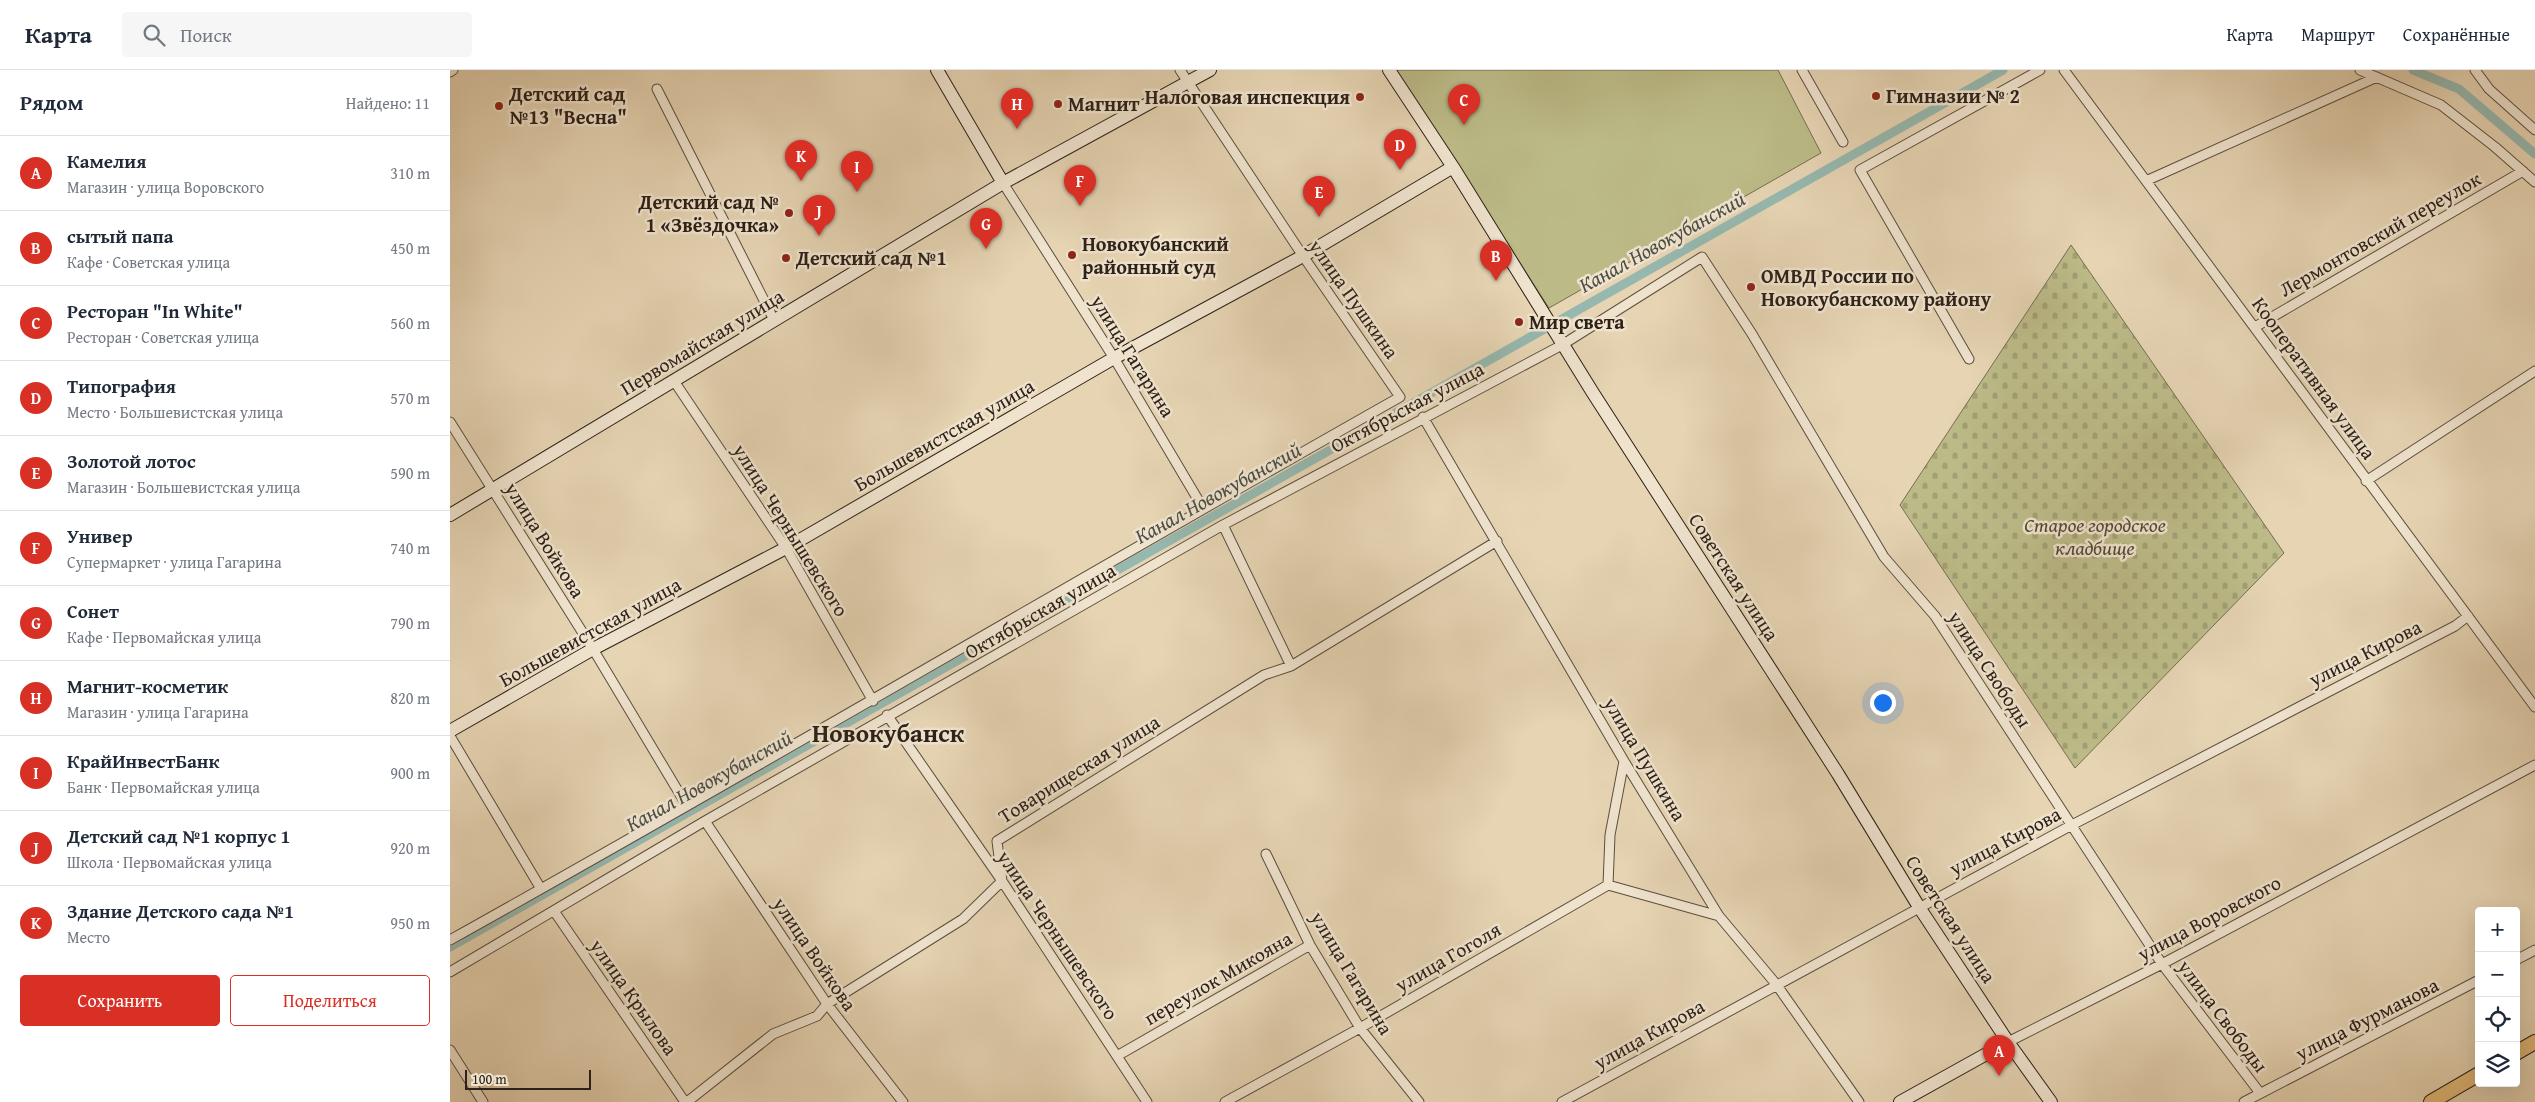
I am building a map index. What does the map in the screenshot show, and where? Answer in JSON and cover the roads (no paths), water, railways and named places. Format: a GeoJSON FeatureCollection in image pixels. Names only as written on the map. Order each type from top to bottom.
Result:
{"type":"FeatureCollection","features":[{"type":"Feature","properties":{"kind":"main road","name":"улица Гагарина"},"geometry":{"type":"LineString","coordinates":[[937,70],[1003,182]]}},
{"type":"Feature","properties":{"kind":"main road","name":"Первомайская улица"},"geometry":{"type":"LineString","coordinates":[[450,515],[1003,182],[1210,70]]}},
{"type":"Feature","properties":{"kind":"main road","name":"Советская улица"},"geometry":{"type":"LineString","coordinates":[[1389,70],[1453,167],[1562,345],[1838,774],[1919,907],[2008,1042],[2052,1102]]}},
{"type":"Feature","properties":{"kind":"main road","name":"Большевистская улица"},"geometry":{"type":"LineString","coordinates":[[450,731],[593,649],[786,548],[1114,358],[1303,256],[1453,167]]}},
{"type":"Feature","properties":{"kind":"main road","name":"улица Воровского"},"geometry":{"type":"LineString","coordinates":[[1900,1102],[2008,1042]]}},
{"type":"Feature","properties":{"kind":"main road"},"geometry":{"type":"LineString","coordinates":[[2520,1051],[2535,1042]]}},
{"type":"Feature","properties":{"kind":"main road"},"geometry":{"type":"LineString","coordinates":[[2431,1102],[2475,1076]]}},
{"type":"Feature","properties":{"kind":"street","name":"улица Пушкина"},"geometry":{"type":"LineString","coordinates":[[1180,70],[1303,256],[1400,397]]}},
{"type":"Feature","properties":{"kind":"street"},"geometry":{"type":"LineString","coordinates":[[1802,70],[1843,142]]}},
{"type":"Feature","properties":{"kind":"street"},"geometry":{"type":"LineString","coordinates":[[1969,359],[1860,170],[2040,70]]}},
{"type":"Feature","properties":{"kind":"street","name":"Кооперативная улица"},"geometry":{"type":"LineString","coordinates":[[2064,70],[2148,180],[2366,481],[2535,707]]}},
{"type":"Feature","properties":{"kind":"street"},"geometry":{"type":"LineString","coordinates":[[2360,70],[2441,105],[2535,182]]}},
{"type":"Feature","properties":{"kind":"street"},"geometry":{"type":"LineString","coordinates":[[2475,70],[2489,89],[2535,130]]}},
{"type":"Feature","properties":{"kind":"street"},"geometry":{"type":"LineString","coordinates":[[2148,180],[2377,77]]}},
{"type":"Feature","properties":{"kind":"street"},"geometry":{"type":"LineString","coordinates":[[657,88],[774,320]]}},
{"type":"Feature","properties":{"kind":"street","name":"Лермонтовский переулок"},"geometry":{"type":"LineString","coordinates":[[2255,327],[2523,171]]}},
{"type":"Feature","properties":{"kind":"street","name":"улица Гагарина"},"geometry":{"type":"LineString","coordinates":[[1003,182],[1114,358],[1204,508]]}},
{"type":"Feature","properties":{"kind":"street","name":"Октябрьская улица"},"geometry":{"type":"LineString","coordinates":[[450,972],[705,821],[1223,525],[1562,345],[1702,257]]}},
{"type":"Feature","properties":{"kind":"street","name":"улица Свободы"},"geometry":{"type":"LineString","coordinates":[[1702,257],[1752,334],[1884,557],[1935,616],[2070,826],[2162,964],[2260,1093]]}},
{"type":"Feature","properties":{"kind":"street"},"geometry":{"type":"LineString","coordinates":[[2366,481],[2535,371]]}},
{"type":"Feature","properties":{"kind":"street","name":"улица Чернышевского"},"geometry":{"type":"LineString","coordinates":[[674,381],[786,548],[873,701]]}},
{"type":"Feature","properties":{"kind":"street","name":"Октябрьская улица"},"geometry":{"type":"LineString","coordinates":[[450,940],[873,701],[1204,508],[1400,397]]}},
{"type":"Feature","properties":{"kind":"street","name":"улица Пушкина"},"geometry":{"type":"LineString","coordinates":[[1424,418],[1624,761],[1719,916],[1776,984],[1859,1102]]}},
{"type":"Feature","properties":{"kind":"street","name":"улица Войкова"},"geometry":{"type":"LineString","coordinates":[[450,422],[593,649],[687,806]]}},
{"type":"Feature","properties":{"kind":"street"},"geometry":{"type":"LineString","coordinates":[[1223,525],[1290,666]]}},
{"type":"Feature","properties":{"kind":"street","name":"Товарищеская улица"},"geometry":{"type":"LineString","coordinates":[[1002,881],[997,841],[1264,675],[1290,666],[1497,541]]}},
{"type":"Feature","properties":{"kind":"street","name":"улица Кирова"},"geometry":{"type":"LineString","coordinates":[[1562,1102],[1776,984],[2070,826],[2455,626],[2468,616]]}},
{"type":"Feature","properties":{"kind":"street","name":"улица Чернышевского"},"geometry":{"type":"LineString","coordinates":[[888,716],[1002,881],[1147,1102]]}},
{"type":"Feature","properties":{"kind":"street"},"geometry":{"type":"LineString","coordinates":[[450,736],[541,889]]}},
{"type":"Feature","properties":{"kind":"street"},"geometry":{"type":"LineString","coordinates":[[1624,761],[1610,835],[1608,885],[1719,916]]}},
{"type":"Feature","properties":{"kind":"street","name":"улица Воровского"},"geometry":{"type":"LineString","coordinates":[[2008,1042],[2162,964],[2535,766]]}},
{"type":"Feature","properties":{"kind":"street","name":"улица Войкова"},"geometry":{"type":"LineString","coordinates":[[705,821],[827,1004],[903,1102]]}},
{"type":"Feature","properties":{"kind":"street","name":"улица Гагарина"},"geometry":{"type":"LineString","coordinates":[[1266,854],[1310,945],[1360,1028],[1419,1102]]}},
{"type":"Feature","properties":{"kind":"street"},"geometry":{"type":"LineString","coordinates":[[686,1102],[773,1034],[817,1016],[827,1004],[963,919],[1002,881]]}},
{"type":"Feature","properties":{"kind":"street","name":"улица Гоголя"},"geometry":{"type":"LineString","coordinates":[[1225,1102],[1360,1028],[1608,885]]}},
{"type":"Feature","properties":{"kind":"street","name":"улица Крылова"},"geometry":{"type":"LineString","coordinates":[[554,911],[686,1102]]}},
{"type":"Feature","properties":{"kind":"street","name":"переулок Микояна"},"geometry":{"type":"LineString","coordinates":[[1117,1056],[1310,945]]}},
{"type":"Feature","properties":{"kind":"street"},"geometry":{"type":"LineString","coordinates":[[2520,958],[2535,950]]}},
{"type":"Feature","properties":{"kind":"street","name":"улица Фурманова"},"geometry":{"type":"LineString","coordinates":[[2244,1102],[2475,982]]}},
{"type":"Feature","properties":{"kind":"street"},"geometry":{"type":"LineString","coordinates":[[450,1050],[483,1102]]}},
{"type":"Feature","properties":{"kind":"waterway","name":"Канал Новокубанский"},"geometry":{"type":"LineString","coordinates":[[450,947],[2003,70]]}},
{"type":"Feature","properties":{"kind":"waterway","name":"Канал Новокубанский"},"geometry":{"type":"LineString","coordinates":[[2413,70],[2459,89],[2535,154]]}},
{"type":"Feature","properties":{"kind":"place","name":"Гимназии № 2"},"geometry":{"type":"Point","coordinates":[1876,96]}},
{"type":"Feature","properties":{"kind":"place","name":"Налоговая инспекция"},"geometry":{"type":"Point","coordinates":[1360,97]}},
{"type":"Feature","properties":{"kind":"place","name":"Магнит"},"geometry":{"type":"Point","coordinates":[1058,104]}},
{"type":"Feature","properties":{"kind":"place","name":"Детский сад №13 \"Весна\""},"geometry":{"type":"Point","coordinates":[499,106]}},
{"type":"Feature","properties":{"kind":"place","name":"Ресторан \"In White\""},"geometry":{"type":"Point","coordinates":[1464,125]}},
{"type":"Feature","properties":{"kind":"place","name":"Магнит-косметик"},"geometry":{"type":"Point","coordinates":[1017,129]}},
{"type":"Feature","properties":{"kind":"place","name":"Типография"},"geometry":{"type":"Point","coordinates":[1400,170]}},
{"type":"Feature","properties":{"kind":"place","name":"Здание Детского сада №1"},"geometry":{"type":"Point","coordinates":[801,181]}},
{"type":"Feature","properties":{"kind":"place","name":"КрайИнвестБанк"},"geometry":{"type":"Point","coordinates":[857,192]}},
{"type":"Feature","properties":{"kind":"place","name":"Универ"},"geometry":{"type":"Point","coordinates":[1080,206]}},
{"type":"Feature","properties":{"kind":"place","name":"Детский сад № 1 «Звёздочка»"},"geometry":{"type":"Point","coordinates":[789,213]}},
{"type":"Feature","properties":{"kind":"place","name":"Золотой лотос"},"geometry":{"type":"Point","coordinates":[1319,217]}},
{"type":"Feature","properties":{"kind":"place","name":"Детский сад №1 корпус 1"},"geometry":{"type":"Point","coordinates":[819,236]}},
{"type":"Feature","properties":{"kind":"place","name":"Сонет"},"geometry":{"type":"Point","coordinates":[986,249]}},
{"type":"Feature","properties":{"kind":"place","name":"Новокубанский районный суд"},"geometry":{"type":"Point","coordinates":[1072,255]}},
{"type":"Feature","properties":{"kind":"place","name":"Детский сад №1"},"geometry":{"type":"Point","coordinates":[786,258]}},
{"type":"Feature","properties":{"kind":"place","name":"сытый папа"},"geometry":{"type":"Point","coordinates":[1496,281]}},
{"type":"Feature","properties":{"kind":"place","name":"ОМВД России по Новокубанскому району"},"geometry":{"type":"Point","coordinates":[1751,287]}},
{"type":"Feature","properties":{"kind":"place","name":"Мир света"},"geometry":{"type":"Point","coordinates":[1519,322]}},
{"type":"Feature","properties":{"kind":"place","name":"Камелия"},"geometry":{"type":"Point","coordinates":[1999,1076]}},
{"type":"Feature","properties":{"kind":"district","name":"Новокубанск"},"geometry":{"type":"Point","coordinates":[888,733]}},
{"type":"Feature","properties":{"kind":"park label","name":"Старое городское кладбище"},"geometry":{"type":"Point","coordinates":[2095,536]}}]}
